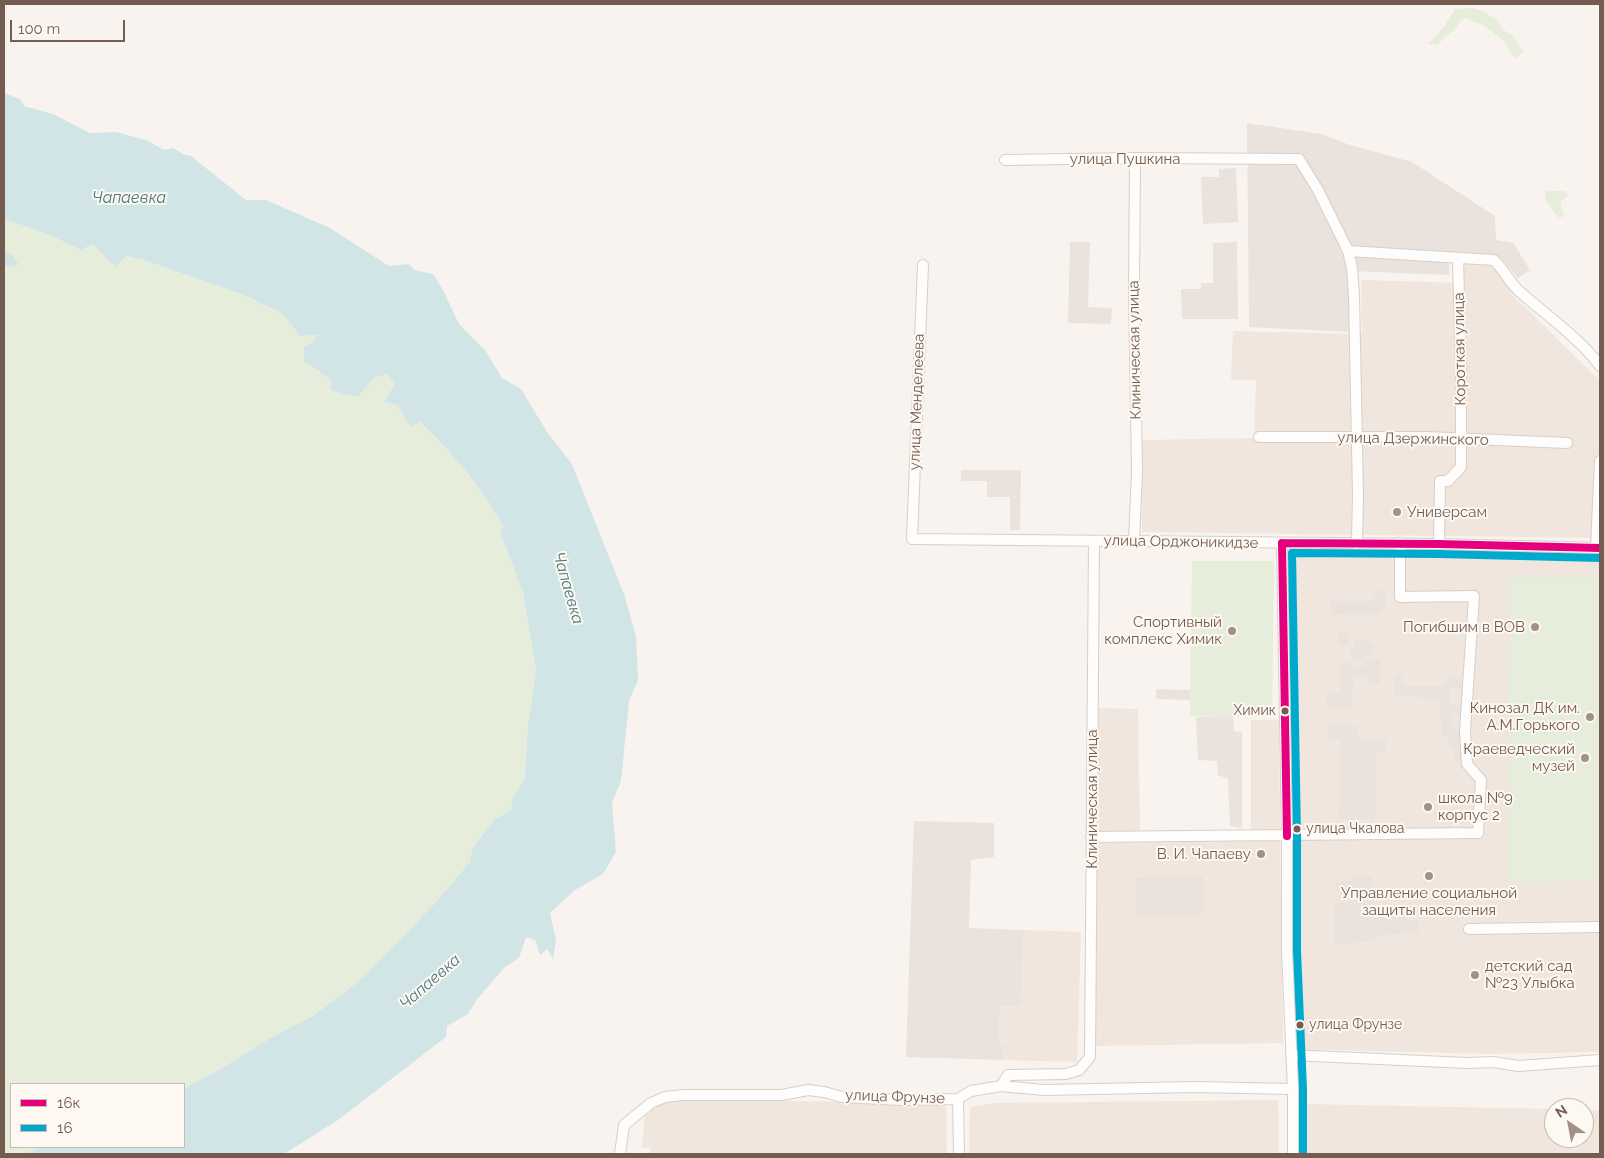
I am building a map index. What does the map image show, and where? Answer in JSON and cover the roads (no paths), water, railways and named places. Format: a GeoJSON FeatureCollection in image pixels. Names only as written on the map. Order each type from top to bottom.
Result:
{"type":"FeatureCollection","features":[{"type":"Feature","properties":{"kind":"street","name":"улица Пушкина"},"geometry":{"type":"LineString","coordinates":[[1005,160],[1135,158],[1299,159],[1318,190],[1348,251]]}},
{"type":"Feature","properties":{"kind":"street","name":"Клиническая улица"},"geometry":{"type":"LineString","coordinates":[[1134,541],[1137,471],[1134,290],[1135,158]]}},
{"type":"Feature","properties":{"kind":"street"},"geometry":{"type":"LineString","coordinates":[[1357,544],[1354,295],[1352,268],[1348,251],[1494,260],[1501,266],[1516,288],[1596,359],[1600,366]]}},
{"type":"Feature","properties":{"kind":"street","name":"Короткая улица"},"geometry":{"type":"LineString","coordinates":[[1439,544],[1440,481],[1448,481],[1461,467],[1458,258]]}},
{"type":"Feature","properties":{"kind":"street","name":"улица Менделеева"},"geometry":{"type":"LineString","coordinates":[[912,539],[923,264]]}},
{"type":"Feature","properties":{"kind":"street","name":"улица Дзержинского"},"geometry":{"type":"LineString","coordinates":[[1259,437],[1426,437],[1567,443]]}},
{"type":"Feature","properties":{"kind":"street"},"geometry":{"type":"LineString","coordinates":[[1598,548],[1600,461]]}},
{"type":"Feature","properties":{"kind":"street","name":"улица Орджоникидзе"},"geometry":{"type":"LineString","coordinates":[[912,539],[1400,543],[1598,548]]}},
{"type":"Feature","properties":{"kind":"street","name":"Клиническая улица"},"geometry":{"type":"LineString","coordinates":[[1000,1086],[1008,1075],[1066,1074],[1079,1070],[1090,1057],[1094,541]]}},
{"type":"Feature","properties":{"kind":"street"},"geometry":{"type":"LineString","coordinates":[[1282,543],[1287,951],[1294,1154]]}},
{"type":"Feature","properties":{"kind":"street"},"geometry":{"type":"LineString","coordinates":[[1091,837],[1478,833],[1481,780],[1467,764],[1465,731],[1474,596],[1400,597],[1400,543]]}},
{"type":"Feature","properties":{"kind":"street"},"geometry":{"type":"LineString","coordinates":[[1469,929],[1600,927]]}},
{"type":"Feature","properties":{"kind":"street"},"geometry":{"type":"LineString","coordinates":[[1291,1055],[1467,1063],[1492,1062],[1518,1066],[1600,1060]]}},
{"type":"Feature","properties":{"kind":"street","name":"улица Фрунзе"},"geometry":{"type":"LineString","coordinates":[[620,1154],[624,1125],[651,1103],[665,1097],[683,1095],[782,1095],[808,1090],[842,1097],[901,1100],[958,1099],[970,1091],[1000,1086],[1044,1090],[1187,1087],[1293,1089]]}},
{"type":"Feature","properties":{"kind":"street"},"geometry":{"type":"LineString","coordinates":[[958,1099],[959,1154]]}},
{"type":"Feature","properties":{"kind":"water","name":"Чапаевка"},"geometry":{"type":"Polygon","coordinates":[[[4,93],[20,99],[24,106],[53,114],[90,133],[116,132],[146,140],[164,150],[173,148],[191,156],[246,200],[266,200],[330,228],[389,266],[409,264],[414,270],[433,274],[459,324],[485,350],[502,378],[521,389],[547,432],[572,464],[624,594],[636,636],[638,680],[629,701],[621,781],[612,802],[616,852],[603,874],[575,890],[550,913],[556,940],[553,959],[547,949],[540,955],[535,940],[526,937],[519,958],[505,967],[478,998],[468,1014],[447,1026],[446,1037],[338,1120],[284,1154],[22,1154],[41,1148],[185,1148],[185,1088],[212,1074],[272,1037],[311,1017],[366,975],[436,902],[470,862],[472,849],[495,819],[511,810],[512,800],[525,777],[528,725],[536,671],[523,593],[500,531],[503,526],[487,499],[466,471],[431,433],[420,422],[410,427],[398,405],[384,402],[395,384],[387,374],[373,378],[359,396],[345,395],[331,390],[331,380],[304,361],[304,347],[314,342],[317,335],[300,336],[283,314],[244,295],[147,261],[126,256],[116,266],[93,244],[81,250],[45,233],[4,219],[4,93]]]}},
{"type":"Feature","properties":{"kind":"water"},"geometry":{"type":"Polygon","coordinates":[[[4,251],[12,254],[18,264],[13,267],[4,265],[4,251]]]}},
{"type":"Feature","properties":{"kind":"place","name":"Универсам"},"geometry":{"type":"Point","coordinates":[1397,512]}},
{"type":"Feature","properties":{"kind":"place","name":"Погибшим в ВОВ"},"geometry":{"type":"Point","coordinates":[1535,627]}},
{"type":"Feature","properties":{"kind":"place","name":"Спортивный комплекс Химик"},"geometry":{"type":"Point","coordinates":[1232,631]}},
{"type":"Feature","properties":{"kind":"place","name":"Химик"},"geometry":{"type":"Point","coordinates":[1285,711]}},
{"type":"Feature","properties":{"kind":"place","name":"Кинозал ДК им. А.М.Горького"},"geometry":{"type":"Point","coordinates":[1590,717]}},
{"type":"Feature","properties":{"kind":"place","name":"Краеведческий музей"},"geometry":{"type":"Point","coordinates":[1585,758]}},
{"type":"Feature","properties":{"kind":"place","name":"школа №9 корпус 2"},"geometry":{"type":"Point","coordinates":[1428,807]}},
{"type":"Feature","properties":{"kind":"place","name":"улица Чкалова"},"geometry":{"type":"Point","coordinates":[1297,829]}},
{"type":"Feature","properties":{"kind":"place","name":"В. И. Чапаеву"},"geometry":{"type":"Point","coordinates":[1261,854]}},
{"type":"Feature","properties":{"kind":"place","name":"Управление социальной защиты населения"},"geometry":{"type":"Point","coordinates":[1429,876]}},
{"type":"Feature","properties":{"kind":"place","name":"детский сад №23 Улыбка"},"geometry":{"type":"Point","coordinates":[1475,975]}},
{"type":"Feature","properties":{"kind":"place","name":"улица Фрунзе"},"geometry":{"type":"Point","coordinates":[1300,1025]}}]}
